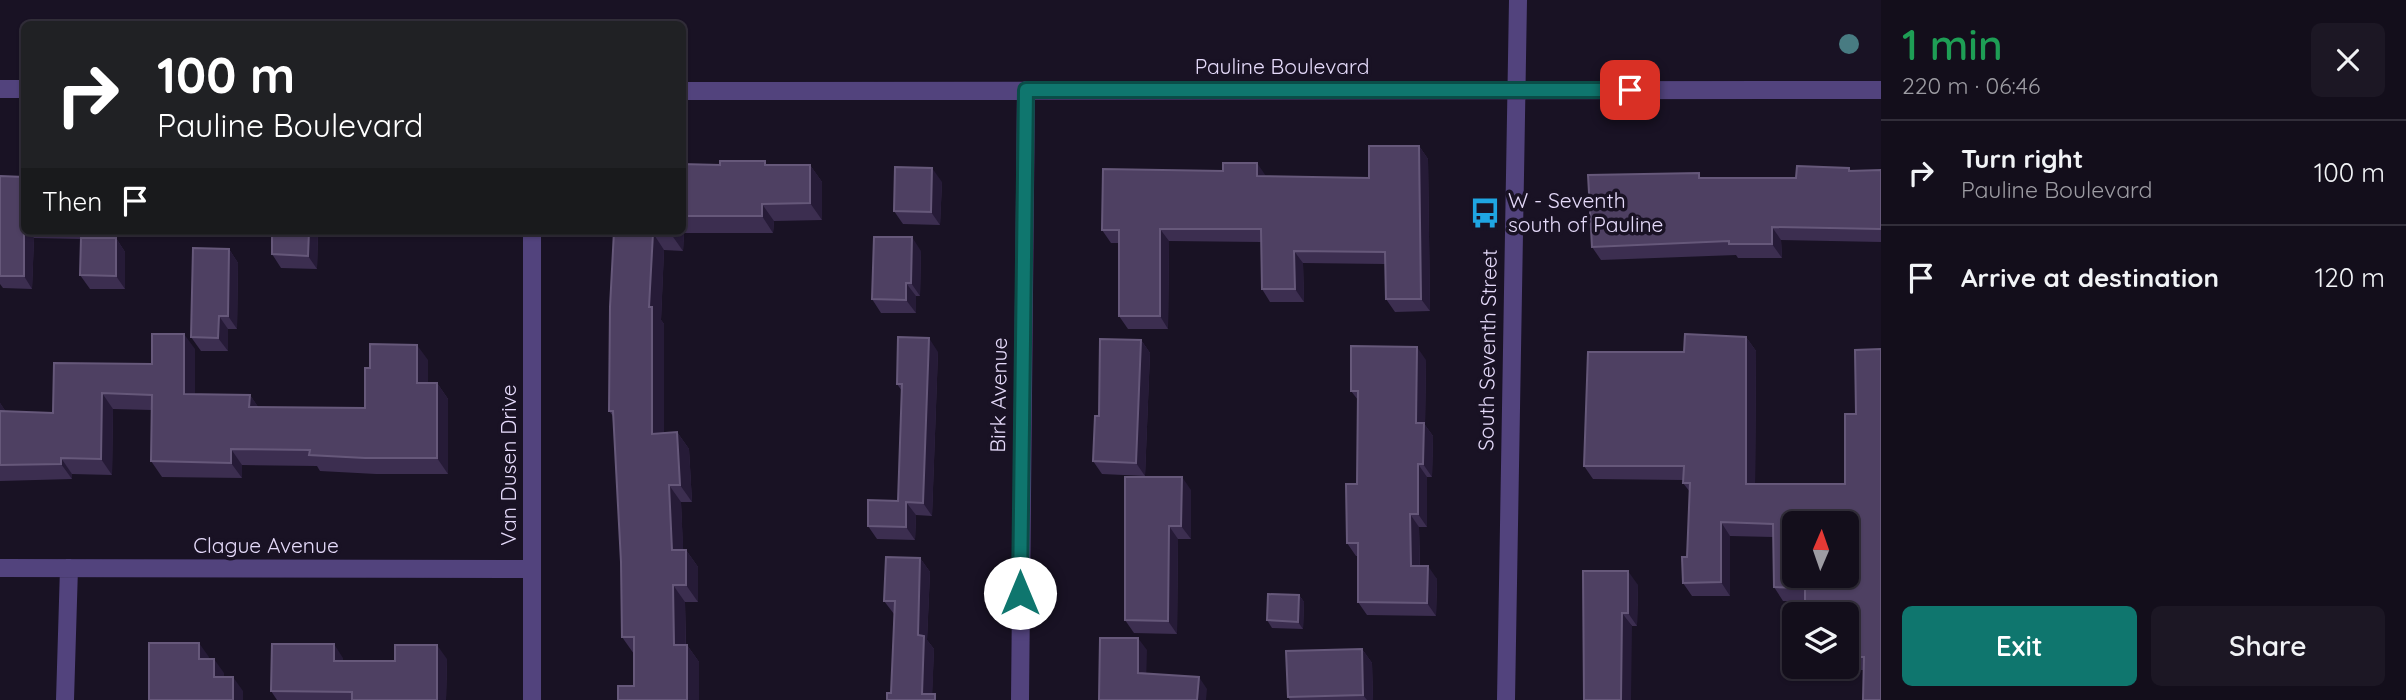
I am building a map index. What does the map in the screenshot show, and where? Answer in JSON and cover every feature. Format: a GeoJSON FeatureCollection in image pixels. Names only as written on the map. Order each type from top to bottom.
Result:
{"type":"FeatureCollection","features":[{"type":"Feature","properties":{"kind":"street","name":"South Seventh Street"},"geometry":{"type":"LineString","coordinates":[[1506,700],[1518,0]]}},
{"type":"Feature","properties":{"kind":"street"},"geometry":{"type":"LineString","coordinates":[[0,89],[21,89]]}},
{"type":"Feature","properties":{"kind":"street","name":"Birk Avenue"},"geometry":{"type":"LineString","coordinates":[[1020,700],[1026,90]]}},
{"type":"Feature","properties":{"kind":"street","name":"Pauline Boulevard"},"geometry":{"type":"LineString","coordinates":[[686,91],[1881,90]]}},
{"type":"Feature","properties":{"kind":"street","name":"Van Dusen Drive"},"geometry":{"type":"LineString","coordinates":[[532,235],[533,700]]}},
{"type":"Feature","properties":{"kind":"street","name":"Clague Avenue"},"geometry":{"type":"LineString","coordinates":[[0,568],[531,569]]}},
{"type":"Feature","properties":{"kind":"street"},"geometry":{"type":"LineString","coordinates":[[65,700],[69,568]]}},
{"type":"Feature","properties":{"kind":"building"},"geometry":{"type":"Polygon","coordinates":[[[1369,146],[1419,146],[1421,299],[1386,299],[1385,252],[1294,251],[1295,289],[1262,289],[1261,229],[1160,229],[1160,316],[1119,316],[1119,230],[1102,230],[1103,169],[1223,171],[1223,163],[1257,163],[1257,176],[1369,178],[1369,146]]]}},
{"type":"Feature","properties":{"kind":"building"},"geometry":{"type":"Polygon","coordinates":[[[720,161],[765,161],[765,165],[810,165],[810,203],[762,204],[762,216],[686,216],[686,164],[720,165],[720,161]]]}},
{"type":"Feature","properties":{"kind":"building"},"geometry":{"type":"Polygon","coordinates":[[[1797,166],[1849,168],[1849,171],[1881,170],[1881,229],[1772,227],[1772,244],[1729,244],[1729,241],[1592,247],[1588,175],[1699,173],[1699,178],[1796,178],[1797,166]]]}},
{"type":"Feature","properties":{"kind":"building"},"geometry":{"type":"Polygon","coordinates":[[[895,167],[932,168],[931,212],[894,211],[895,167]]]}},
{"type":"Feature","properties":{"kind":"building"},"geometry":{"type":"Polygon","coordinates":[[[0,176],[21,177],[24,276],[0,276],[0,176]]]}},
{"type":"Feature","properties":{"kind":"building"},"geometry":{"type":"Polygon","coordinates":[[[272,235],[309,235],[308,256],[272,254],[272,235]]]}},
{"type":"Feature","properties":{"kind":"building"},"geometry":{"type":"Polygon","coordinates":[[[614,235],[653,235],[649,307],[652,307],[652,434],[677,432],[680,485],[669,485],[672,550],[686,550],[686,585],[673,585],[674,645],[687,645],[687,700],[618,700],[618,686],[634,686],[634,637],[622,637],[613,411],[609,411],[614,235]]]}},
{"type":"Feature","properties":{"kind":"building"},"geometry":{"type":"Polygon","coordinates":[[[874,237],[912,237],[911,283],[906,283],[906,300],[872,299],[874,237]]]}},
{"type":"Feature","properties":{"kind":"building"},"geometry":{"type":"Polygon","coordinates":[[[81,238],[116,238],[116,276],[80,275],[81,238]]]}},
{"type":"Feature","properties":{"kind":"building"},"geometry":{"type":"Polygon","coordinates":[[[193,248],[229,249],[228,316],[219,316],[218,338],[191,337],[193,248]]]}},
{"type":"Feature","properties":{"kind":"building"},"geometry":{"type":"Polygon","coordinates":[[[152,334],[184,334],[184,394],[250,395],[249,407],[365,408],[365,368],[370,368],[370,344],[417,345],[417,383],[437,383],[437,458],[365,458],[309,455],[310,450],[231,449],[231,463],[151,461],[152,395],[102,393],[101,459],[61,458],[61,464],[0,465],[0,411],[53,413],[54,363],[152,364],[152,334]]]}},
{"type":"Feature","properties":{"kind":"building"},"geometry":{"type":"Polygon","coordinates":[[[1685,334],[1746,337],[1746,484],[1845,484],[1845,414],[1856,414],[1855,350],[1881,349],[1881,700],[1863,700],[1864,657],[1859,657],[1859,602],[1805,602],[1805,588],[1859,588],[1859,511],[1782,511],[1782,587],[1774,587],[1773,524],[1721,522],[1721,582],[1683,583],[1682,557],[1687,557],[1690,483],[1683,483],[1684,466],[1584,466],[1588,352],[1684,352],[1685,334]]]}},
{"type":"Feature","properties":{"kind":"building"},"geometry":{"type":"Polygon","coordinates":[[[898,337],[929,338],[923,503],[906,502],[906,527],[868,526],[868,500],[898,501],[902,384],[897,384],[898,337]]]}},
{"type":"Feature","properties":{"kind":"building"},"geometry":{"type":"Polygon","coordinates":[[[1100,339],[1141,340],[1136,463],[1093,461],[1095,416],[1099,416],[1100,339]]]}},
{"type":"Feature","properties":{"kind":"building"},"geometry":{"type":"Polygon","coordinates":[[[1351,346],[1417,347],[1416,423],[1424,423],[1423,464],[1418,464],[1418,514],[1410,514],[1411,566],[1428,566],[1427,603],[1358,602],[1358,543],[1347,543],[1346,484],[1357,484],[1358,391],[1351,391],[1351,346]]]}},
{"type":"Feature","properties":{"kind":"building"},"geometry":{"type":"Polygon","coordinates":[[[1125,477],[1182,477],[1181,526],[1169,526],[1168,621],[1125,620],[1125,477]]]}},
{"type":"Feature","properties":{"kind":"building"},"geometry":{"type":"Polygon","coordinates":[[[886,557],[920,558],[918,635],[924,636],[922,694],[935,694],[935,700],[887,700],[887,693],[891,693],[895,601],[884,601],[886,557]]]}},
{"type":"Feature","properties":{"kind":"building"},"geometry":{"type":"Polygon","coordinates":[[[1583,571],[1628,571],[1628,613],[1622,613],[1621,700],[1584,700],[1583,571]]]}},
{"type":"Feature","properties":{"kind":"building"},"geometry":{"type":"Polygon","coordinates":[[[1268,594],[1299,595],[1298,622],[1267,620],[1268,594]]]}},
{"type":"Feature","properties":{"kind":"building"},"geometry":{"type":"Polygon","coordinates":[[[1100,638],[1138,638],[1138,673],[1199,677],[1197,700],[1099,700],[1100,638]]]}},
{"type":"Feature","properties":{"kind":"building"},"geometry":{"type":"Polygon","coordinates":[[[149,643],[199,643],[199,659],[214,659],[214,677],[233,677],[233,700],[149,700],[149,643]]]}},
{"type":"Feature","properties":{"kind":"building"},"geometry":{"type":"Polygon","coordinates":[[[272,644],[334,644],[334,661],[395,661],[395,645],[437,645],[437,700],[352,700],[352,692],[271,691],[272,644]]]}},
{"type":"Feature","properties":{"kind":"building"},"geometry":{"type":"Polygon","coordinates":[[[1362,649],[1363,695],[1288,697],[1286,651],[1362,649]]]}},
{"type":"Feature","properties":{"kind":"place","name":"W - Seventh south of Pauline"},"geometry":{"type":"Point","coordinates":[1485,213]}},
{"type":"Feature","properties":{"kind":"route"},"geometry":{"type":"LineString","coordinates":[[1020,593],[1026,90],[1630,90]]}}]}
